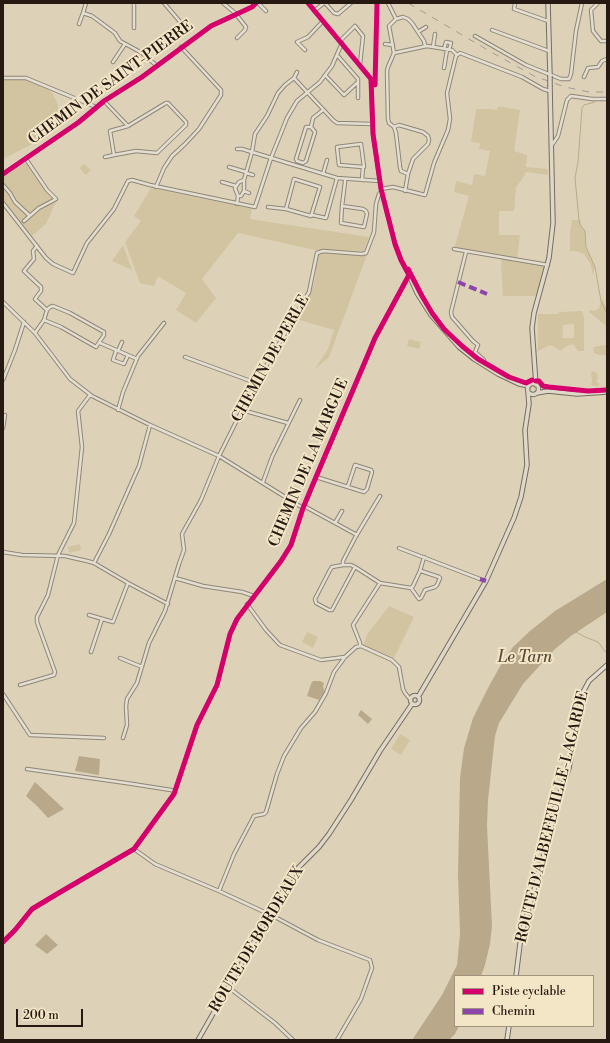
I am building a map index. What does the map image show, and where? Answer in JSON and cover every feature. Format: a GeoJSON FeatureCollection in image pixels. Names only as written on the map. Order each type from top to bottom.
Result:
{"type":"FeatureCollection","features":[{"type":"Feature","properties":{"kind":"main road"},"geometry":{"type":"LineString","coordinates":[[529,404],[538,389],[535,374],[532,328],[533,316],[548,265],[551,250],[553,223],[548,3]]}},
{"type":"Feature","properties":{"kind":"main road"},"geometry":{"type":"LineString","coordinates":[[409,275],[424,305],[440,327],[459,347],[484,366],[519,384],[532,394],[548,391],[577,394],[607,392]]}},
{"type":"Feature","properties":{"kind":"main road"},"geometry":{"type":"LineString","coordinates":[[418,696],[413,696],[410,699],[412,704],[415,705],[418,703],[418,696],[482,587],[514,518],[521,497],[527,468],[525,430],[529,404],[528,391],[529,385],[535,374]]}},
{"type":"Feature","properties":{"kind":"main road"},"geometry":{"type":"LineString","coordinates":[[519,384],[533,384],[548,391]]}},
{"type":"Feature","properties":{"kind":"main road","name":"ROUTE D'ALBEFEUILLE-LAGARDE"},"geometry":{"type":"LineString","coordinates":[[516,975],[521,936],[544,856],[555,807],[569,768],[582,694],[589,681],[607,666]]}},
{"type":"Feature","properties":{"kind":"main road","name":"ROUTE DE BORDEAUX"},"geometry":{"type":"LineString","coordinates":[[198,1040],[227,987],[294,873],[319,847],[329,834],[380,751],[412,704]]}},
{"type":"Feature","properties":{"kind":"main road"},"geometry":{"type":"LineString","coordinates":[[507,1040],[509,1027]]}},
{"type":"Feature","properties":{"kind":"street"},"geometry":{"type":"LineString","coordinates":[[79,24],[86,3]]}},
{"type":"Feature","properties":{"kind":"street"},"geometry":{"type":"LineString","coordinates":[[134,3],[134,28]]}},
{"type":"Feature","properties":{"kind":"street"},"geometry":{"type":"LineString","coordinates":[[164,3],[184,28]]}},
{"type":"Feature","properties":{"kind":"street"},"geometry":{"type":"LineString","coordinates":[[223,3],[247,28],[237,38]]}},
{"type":"Feature","properties":{"kind":"street"},"geometry":{"type":"LineString","coordinates":[[257,3],[266,11]]}},
{"type":"Feature","properties":{"kind":"street","name":"CHEMIN DE SAINT-PIERRE"},"geometry":{"type":"LineString","coordinates":[[3,174],[79,122],[104,101],[157,66],[211,26],[252,7],[257,3]]}},
{"type":"Feature","properties":{"kind":"street"},"geometry":{"type":"LineString","coordinates":[[308,3],[371,79],[372,124],[381,190],[395,244],[409,275]]}},
{"type":"Feature","properties":{"kind":"street"},"geometry":{"type":"LineString","coordinates":[[314,11],[324,3],[334,13],[338,14],[351,3]]}},
{"type":"Feature","properties":{"kind":"street"},"geometry":{"type":"LineString","coordinates":[[388,3],[396,19]]}},
{"type":"Feature","properties":{"kind":"street"},"geometry":{"type":"LineString","coordinates":[[515,3],[514,9],[548,21]]}},
{"type":"Feature","properties":{"kind":"street"},"geometry":{"type":"LineString","coordinates":[[475,36],[526,65],[550,75],[569,79],[582,3]]}},
{"type":"Feature","properties":{"kind":"street"},"geometry":{"type":"LineString","coordinates":[[598,3],[591,10],[593,31],[601,41],[607,41]]}},
{"type":"Feature","properties":{"kind":"street"},"geometry":{"type":"LineString","coordinates":[[83,13],[92,16],[115,33],[117,38],[142,53],[157,66]]}},
{"type":"Feature","properties":{"kind":"street"},"geometry":{"type":"LineString","coordinates":[[408,174],[401,171],[394,127],[389,123],[388,119],[387,71],[394,53],[389,26],[396,19],[403,17],[408,19],[424,41],[425,46]]}},
{"type":"Feature","properties":{"kind":"street"},"geometry":{"type":"LineString","coordinates":[[305,50],[297,42],[308,36],[323,21]]}},
{"type":"Feature","properties":{"kind":"street"},"geometry":{"type":"LineString","coordinates":[[3,203],[46,258],[53,264],[74,273],[87,243],[114,209],[128,181],[132,180],[156,187],[255,207],[271,158],[297,101],[325,75],[332,66],[341,42],[355,26],[363,36],[360,65]]}},
{"type":"Feature","properties":{"kind":"street"},"geometry":{"type":"LineString","coordinates":[[418,32],[426,27]]}},
{"type":"Feature","properties":{"kind":"street"},"geometry":{"type":"LineString","coordinates":[[492,30],[549,51]]}},
{"type":"Feature","properties":{"kind":"street"},"geometry":{"type":"LineString","coordinates":[[433,47],[435,34]]}},
{"type":"Feature","properties":{"kind":"street"},"geometry":{"type":"LineString","coordinates":[[113,62],[126,44]]}},
{"type":"Feature","properties":{"kind":"street"},"geometry":{"type":"LineString","coordinates":[[385,44],[393,44]]}},
{"type":"Feature","properties":{"kind":"street"},"geometry":{"type":"LineString","coordinates":[[394,53],[425,46],[447,50],[458,55],[460,53],[516,74],[543,89],[550,89]]}},
{"type":"Feature","properties":{"kind":"street"},"geometry":{"type":"LineString","coordinates":[[156,187],[164,168],[172,156],[199,129],[221,95],[221,90],[181,47]]}},
{"type":"Feature","properties":{"kind":"street"},"geometry":{"type":"LineString","coordinates":[[444,68],[447,50]]}},
{"type":"Feature","properties":{"kind":"street"},"geometry":{"type":"LineString","coordinates":[[337,55],[358,78],[358,98]]}},
{"type":"Feature","properties":{"kind":"street"},"geometry":{"type":"LineString","coordinates":[[381,190],[389,187],[426,195],[434,163],[448,130],[450,119],[448,93],[456,56],[458,55]]}},
{"type":"Feature","properties":{"kind":"street"},"geometry":{"type":"LineString","coordinates":[[584,77],[588,68],[598,67],[602,61],[607,59]]}},
{"type":"Feature","properties":{"kind":"street"},"geometry":{"type":"LineString","coordinates":[[238,196],[241,196],[244,192],[244,180],[252,152],[256,130],[265,120],[278,93],[294,78],[297,72]]}},
{"type":"Feature","properties":{"kind":"street"},"geometry":{"type":"LineString","coordinates":[[325,75],[344,95],[358,82]]}},
{"type":"Feature","properties":{"kind":"street"},"geometry":{"type":"LineString","coordinates":[[3,78],[26,78],[96,107]]}},
{"type":"Feature","properties":{"kind":"street"},"geometry":{"type":"LineString","coordinates":[[294,78],[337,123],[372,124]]}},
{"type":"Feature","properties":{"kind":"street"},"geometry":{"type":"LineString","coordinates":[[552,145],[558,136],[567,100],[571,96],[592,99],[607,99]]}},
{"type":"Feature","properties":{"kind":"street"},"geometry":{"type":"LineString","coordinates":[[104,101],[128,126]]}},
{"type":"Feature","properties":{"kind":"street"},"geometry":{"type":"LineString","coordinates":[[105,157],[136,151],[157,153],[186,125],[186,122],[168,103],[166,103],[128,126],[110,131],[114,155]]}},
{"type":"Feature","properties":{"kind":"street"},"geometry":{"type":"LineString","coordinates":[[311,127],[314,118],[323,110]]}},
{"type":"Feature","properties":{"kind":"street"},"geometry":{"type":"LineString","coordinates":[[394,127],[399,125],[423,132],[428,136],[429,140],[428,144],[413,159],[405,190]]}},
{"type":"Feature","properties":{"kind":"street"},"geometry":{"type":"LineString","coordinates":[[301,162],[297,161],[296,159],[299,146],[305,128],[311,127]]}},
{"type":"Feature","properties":{"kind":"street"},"geometry":{"type":"LineString","coordinates":[[299,166],[301,162],[306,161],[315,132],[311,127]]}},
{"type":"Feature","properties":{"kind":"street"},"geometry":{"type":"LineString","coordinates":[[362,180],[364,167],[361,144],[337,147],[339,165],[363,167]]}},
{"type":"Feature","properties":{"kind":"street"},"geometry":{"type":"LineString","coordinates":[[237,149],[242,149],[337,178],[380,181]]}},
{"type":"Feature","properties":{"kind":"street"},"geometry":{"type":"LineString","coordinates":[[24,221],[39,208],[56,199],[47,190],[26,158]]}},
{"type":"Feature","properties":{"kind":"street"},"geometry":{"type":"LineString","coordinates":[[323,174],[327,160]]}},
{"type":"Feature","properties":{"kind":"street"},"geometry":{"type":"LineString","coordinates":[[229,168],[253,175]]}},
{"type":"Feature","properties":{"kind":"street"},"geometry":{"type":"LineString","coordinates":[[268,206],[276,209],[286,209],[311,216],[326,218],[337,178]]}},
{"type":"Feature","properties":{"kind":"street"},"geometry":{"type":"LineString","coordinates":[[342,206],[363,209],[366,211],[367,214],[364,226],[342,224],[342,206],[345,178]]}},
{"type":"Feature","properties":{"kind":"street"},"geometry":{"type":"LineString","coordinates":[[286,209],[294,179],[320,187],[312,215]]}},
{"type":"Feature","properties":{"kind":"street"},"geometry":{"type":"LineString","coordinates":[[238,204],[238,196],[235,188],[239,182],[244,180]]}},
{"type":"Feature","properties":{"kind":"street"},"geometry":{"type":"LineString","coordinates":[[222,182],[236,186]]}},
{"type":"Feature","properties":{"kind":"street"},"geometry":{"type":"LineString","coordinates":[[3,185],[15,202],[30,216]]}},
{"type":"Feature","properties":{"kind":"street","name":"CHEMIN DE PERLE"},"geometry":{"type":"LineString","coordinates":[[123,738],[127,725],[127,699],[138,683],[149,643],[168,604],[184,550],[182,534],[201,500],[219,456],[256,383],[309,292],[318,253],[323,251],[358,254],[366,253],[374,232],[376,208],[381,190]]}},
{"type":"Feature","properties":{"kind":"street"},"geometry":{"type":"LineString","coordinates":[[244,192],[249,193]]}},
{"type":"Feature","properties":{"kind":"street"},"geometry":{"type":"LineString","coordinates":[[37,246],[33,251],[34,259],[24,271],[41,287],[41,291],[35,299],[47,310]]}},
{"type":"Feature","properties":{"kind":"street"},"geometry":{"type":"LineString","coordinates":[[454,249],[548,265]]}},
{"type":"Feature","properties":{"kind":"street"},"geometry":{"type":"LineString","coordinates":[[466,252],[451,312],[452,317],[473,341],[478,344],[475,352],[484,360],[484,366]]}},
{"type":"Feature","properties":{"kind":"street","name":"CHEMIN DE LA MARGUE"},"geometry":{"type":"LineString","coordinates":[[3,942],[16,930],[32,910],[56,894],[134,849],[175,792],[197,725],[217,685],[230,634],[237,619],[247,604],[281,561],[291,545],[316,477],[371,346],[409,275]]}},
{"type":"Feature","properties":{"kind":"street"},"geometry":{"type":"LineString","coordinates":[[3,302],[35,333],[70,379],[90,395],[150,426],[219,456],[304,507],[357,535]]}},
{"type":"Feature","properties":{"kind":"street"},"geometry":{"type":"LineString","coordinates":[[35,333],[44,320],[47,310],[53,306],[104,332],[104,336],[97,346],[94,346],[62,327],[44,320]]}},
{"type":"Feature","properties":{"kind":"street"},"geometry":{"type":"LineString","coordinates":[[3,380],[24,322]]}},
{"type":"Feature","properties":{"kind":"street"},"geometry":{"type":"LineString","coordinates":[[118,410],[123,392],[137,359],[164,323]]}},
{"type":"Feature","properties":{"kind":"street"},"geometry":{"type":"LineString","coordinates":[[122,342],[113,360],[124,364],[128,355]]}},
{"type":"Feature","properties":{"kind":"street"},"geometry":{"type":"LineString","coordinates":[[100,343],[137,359]]}},
{"type":"Feature","properties":{"kind":"street"},"geometry":{"type":"LineString","coordinates":[[185,357],[256,383]]}},
{"type":"Feature","properties":{"kind":"street"},"geometry":{"type":"LineString","coordinates":[[20,685],[54,675],[37,622],[37,616],[48,595],[58,555],[74,523],[82,447],[78,412],[90,395]]}},
{"type":"Feature","properties":{"kind":"street"},"geometry":{"type":"LineString","coordinates":[[263,482],[269,464],[300,400]]}},
{"type":"Feature","properties":{"kind":"street"},"geometry":{"type":"LineString","coordinates":[[242,410],[288,423]]}},
{"type":"Feature","properties":{"kind":"street"},"geometry":{"type":"LineString","coordinates":[[3,428],[6,415]]}},
{"type":"Feature","properties":{"kind":"street"},"geometry":{"type":"LineString","coordinates":[[94,563],[110,534],[138,466],[150,426]]}},
{"type":"Feature","properties":{"kind":"street"},"geometry":{"type":"LineString","coordinates":[[316,477],[364,492],[367,490],[372,472],[371,470],[355,465],[348,486]]}},
{"type":"Feature","properties":{"kind":"street"},"geometry":{"type":"LineString","coordinates":[[343,565],[343,561],[380,496]]}},
{"type":"Feature","properties":{"kind":"street"},"geometry":{"type":"LineString","coordinates":[[335,523],[342,511]]}},
{"type":"Feature","properties":{"kind":"street"},"geometry":{"type":"LineString","coordinates":[[399,548],[480,579]]}},
{"type":"Feature","properties":{"kind":"street"},"geometry":{"type":"LineString","coordinates":[[3,552],[22,555],[58,555],[94,563],[168,604]]}},
{"type":"Feature","properties":{"kind":"street"},"geometry":{"type":"LineString","coordinates":[[411,588],[420,571],[424,557]]}},
{"type":"Feature","properties":{"kind":"street"},"geometry":{"type":"LineString","coordinates":[[355,567],[334,607],[329,610],[316,603],[315,599],[332,568],[343,565],[351,565],[355,567],[380,583],[411,588],[419,599],[425,590],[435,587],[440,578],[420,571]]}},
{"type":"Feature","properties":{"kind":"street"},"geometry":{"type":"LineString","coordinates":[[175,578],[203,586],[242,592],[254,596]]}},
{"type":"Feature","properties":{"kind":"street"},"geometry":{"type":"LineString","coordinates":[[89,615],[113,622],[128,583]]}},
{"type":"Feature","properties":{"kind":"street"},"geometry":{"type":"LineString","coordinates":[[360,646],[353,625],[380,583]]}},
{"type":"Feature","properties":{"kind":"street"},"geometry":{"type":"LineString","coordinates":[[247,604],[266,630],[280,645],[321,660],[345,657]]}},
{"type":"Feature","properties":{"kind":"street"},"geometry":{"type":"LineString","coordinates":[[91,652],[102,619]]}},
{"type":"Feature","properties":{"kind":"street"},"geometry":{"type":"LineString","coordinates":[[219,891],[234,854],[254,816],[264,814],[266,812],[284,756],[301,728],[326,694],[334,672],[345,657],[356,647],[360,646],[394,661],[401,672],[405,693],[410,699]]}},
{"type":"Feature","properties":{"kind":"street"},"geometry":{"type":"LineString","coordinates":[[120,658],[142,667]]}},
{"type":"Feature","properties":{"kind":"street"},"geometry":{"type":"LineString","coordinates":[[3,694],[30,735],[104,738]]}},
{"type":"Feature","properties":{"kind":"street"},"geometry":{"type":"LineString","coordinates":[[27,769],[126,783],[171,790],[175,792]]}},
{"type":"Feature","properties":{"kind":"street"},"geometry":{"type":"LineString","coordinates":[[134,849],[155,864],[275,917],[318,940],[370,960],[372,968],[361,999],[337,1040]]}},
{"type":"Feature","properties":{"kind":"street"},"geometry":{"type":"LineString","coordinates":[[227,987],[275,1023],[293,1040]]}},
{"type":"Feature","properties":{"kind":"shaded area"},"geometry":{"type":"Polygon","coordinates":[[[25,79],[45,87],[53,94],[58,105],[58,119],[48,136],[3,159],[3,80],[25,79]]]}},
{"type":"Feature","properties":{"kind":"shaded area"},"geometry":{"type":"Polygon","coordinates":[[[498,106],[520,110],[514,151],[527,155],[526,167],[548,169],[548,175],[526,172],[516,187],[514,211],[499,211],[499,235],[520,235],[517,260],[548,265],[539,296],[503,296],[501,258],[454,249],[469,196],[454,192],[456,181],[472,185],[474,174],[485,176],[490,151],[479,149],[480,143],[471,142],[476,109],[497,110],[498,106]]]}},
{"type":"Feature","properties":{"kind":"shaded area"},"geometry":{"type":"Polygon","coordinates":[[[27,163],[45,191],[56,202],[46,224],[32,236],[3,200],[3,177],[27,163]]]}},
{"type":"Feature","properties":{"kind":"shaded area"},"geometry":{"type":"Polygon","coordinates":[[[84,164],[91,170],[86,175],[79,168],[84,164]]]}},
{"type":"Feature","properties":{"kind":"shaded area"},"geometry":{"type":"Polygon","coordinates":[[[151,188],[252,209],[250,219],[369,237],[364,251],[315,250],[238,233],[202,279],[216,298],[196,323],[176,310],[186,293],[158,276],[154,286],[140,283],[125,242],[141,221],[134,216],[151,188]]]}},
{"type":"Feature","properties":{"kind":"shaded area"},"geometry":{"type":"Polygon","coordinates":[[[572,220],[579,220],[585,231],[586,247],[595,267],[593,275],[590,263],[584,254],[576,251],[570,251],[570,232],[572,220]]]}},
{"type":"Feature","properties":{"kind":"shaded area"},"geometry":{"type":"Polygon","coordinates":[[[123,245],[132,270],[112,261],[123,245]]]}},
{"type":"Feature","properties":{"kind":"shaded area"},"geometry":{"type":"Polygon","coordinates":[[[318,253],[367,255],[329,357],[314,370],[328,349],[334,330],[296,319],[311,293],[315,279],[318,253]]]}},
{"type":"Feature","properties":{"kind":"shaded area"},"geometry":{"type":"Polygon","coordinates":[[[603,300],[607,309],[607,335],[605,325],[589,312],[590,310],[595,311],[599,308],[601,301],[603,300]]]}},
{"type":"Feature","properties":{"kind":"shaded area"},"geometry":{"type":"Polygon","coordinates":[[[582,311],[584,317],[584,351],[578,351],[573,344],[565,347],[561,351],[550,345],[536,352],[538,348],[538,314],[558,314],[559,312],[582,311]],[[574,324],[563,325],[562,338],[574,338],[574,324]]]}},
{"type":"Feature","properties":{"kind":"shaded area"},"geometry":{"type":"Polygon","coordinates":[[[409,339],[421,342],[419,349],[407,346],[409,339]]]}},
{"type":"Feature","properties":{"kind":"shaded area"},"geometry":{"type":"Polygon","coordinates":[[[607,342],[607,355],[599,355],[594,353],[593,347],[606,345],[607,342]]]}},
{"type":"Feature","properties":{"kind":"shaded area"},"geometry":{"type":"Polygon","coordinates":[[[593,371],[597,373],[598,379],[596,381],[599,384],[598,387],[590,385],[592,382],[591,372],[593,371]]]}},
{"type":"Feature","properties":{"kind":"shaded area"},"geometry":{"type":"Polygon","coordinates":[[[80,544],[81,550],[69,553],[68,547],[80,544]]]}},
{"type":"Feature","properties":{"kind":"shaded area"},"geometry":{"type":"Polygon","coordinates":[[[389,606],[414,617],[394,658],[363,645],[368,633],[389,606]]]}},
{"type":"Feature","properties":{"kind":"shaded area"},"geometry":{"type":"Polygon","coordinates":[[[307,632],[318,637],[313,648],[302,642],[307,632]]]}},
{"type":"Feature","properties":{"kind":"shaded area"},"geometry":{"type":"Polygon","coordinates":[[[400,734],[410,740],[401,755],[391,749],[400,734]]]}},
{"type":"Feature","properties":{"kind":"water","name":"Le Tarn"},"geometry":{"type":"Polygon","coordinates":[[[607,579],[607,612],[571,636],[555,649],[523,684],[499,723],[495,736],[488,800],[487,826],[492,926],[490,944],[485,965],[481,975],[454,975],[454,1027],[458,1027],[455,1034],[449,1040],[412,1040],[442,995],[457,965],[460,934],[458,874],[460,778],[464,748],[473,718],[503,661],[513,647],[555,611],[607,579]]]}},
{"type":"Feature","properties":{"kind":"water"},"geometry":{"type":"Polygon","coordinates":[[[313,681],[320,681],[324,683],[324,692],[319,700],[307,696],[313,681]]]}},
{"type":"Feature","properties":{"kind":"water"},"geometry":{"type":"Polygon","coordinates":[[[361,710],[372,719],[368,724],[358,715],[361,710]]]}},
{"type":"Feature","properties":{"kind":"water"},"geometry":{"type":"Polygon","coordinates":[[[79,756],[100,759],[99,775],[75,771],[79,756]]]}},
{"type":"Feature","properties":{"kind":"water"},"geometry":{"type":"Polygon","coordinates":[[[35,782],[64,809],[48,818],[26,796],[35,782]]]}},
{"type":"Feature","properties":{"kind":"water"},"geometry":{"type":"Polygon","coordinates":[[[46,934],[58,945],[47,954],[35,945],[46,934]]]}},
{"type":"Feature","properties":{"kind":"waterway"},"geometry":{"type":"LineString","coordinates":[[595,102],[584,105],[582,108],[578,162],[575,178],[579,220],[585,231],[586,247],[595,267],[601,301],[607,314]]}},
{"type":"Feature","properties":{"kind":"waterway"},"geometry":{"type":"LineString","coordinates":[[576,632],[598,642],[607,654]]}},
{"type":"Feature","properties":{"kind":"railway"},"geometry":{"type":"LineString","coordinates":[[408,3],[534,76],[565,87],[589,92],[607,92]]}},
{"type":"Feature","properties":{"kind":"marked path"},"geometry":{"type":"LineString","coordinates":[[458,282],[487,294]]}},
{"type":"Feature","properties":{"kind":"marked path"},"geometry":{"type":"LineString","coordinates":[[480,579],[486,581]]}},
{"type":"Feature","properties":{"kind":"cycle path"},"geometry":{"type":"LineString","coordinates":[[3,174],[79,122],[104,101],[142,77],[211,26],[252,7],[256,3]]}},
{"type":"Feature","properties":{"kind":"cycle path"},"geometry":{"type":"LineString","coordinates":[[3,942],[32,909],[134,849],[174,794],[197,725],[217,685],[230,634],[237,619],[281,561],[291,545],[303,508],[375,338],[409,275],[395,244],[381,189],[373,134],[371,79],[308,3]]}},
{"type":"Feature","properties":{"kind":"cycle path"},"geometry":{"type":"LineString","coordinates":[[375,85],[377,3]]}},
{"type":"Feature","properties":{"kind":"cycle path"},"geometry":{"type":"LineString","coordinates":[[408,269],[432,313],[444,329],[462,346],[478,359],[509,377],[526,383],[532,380]]}},
{"type":"Feature","properties":{"kind":"cycle path"},"geometry":{"type":"LineString","coordinates":[[536,381],[539,381],[543,386],[549,387],[588,391],[607,390]]}}]}
